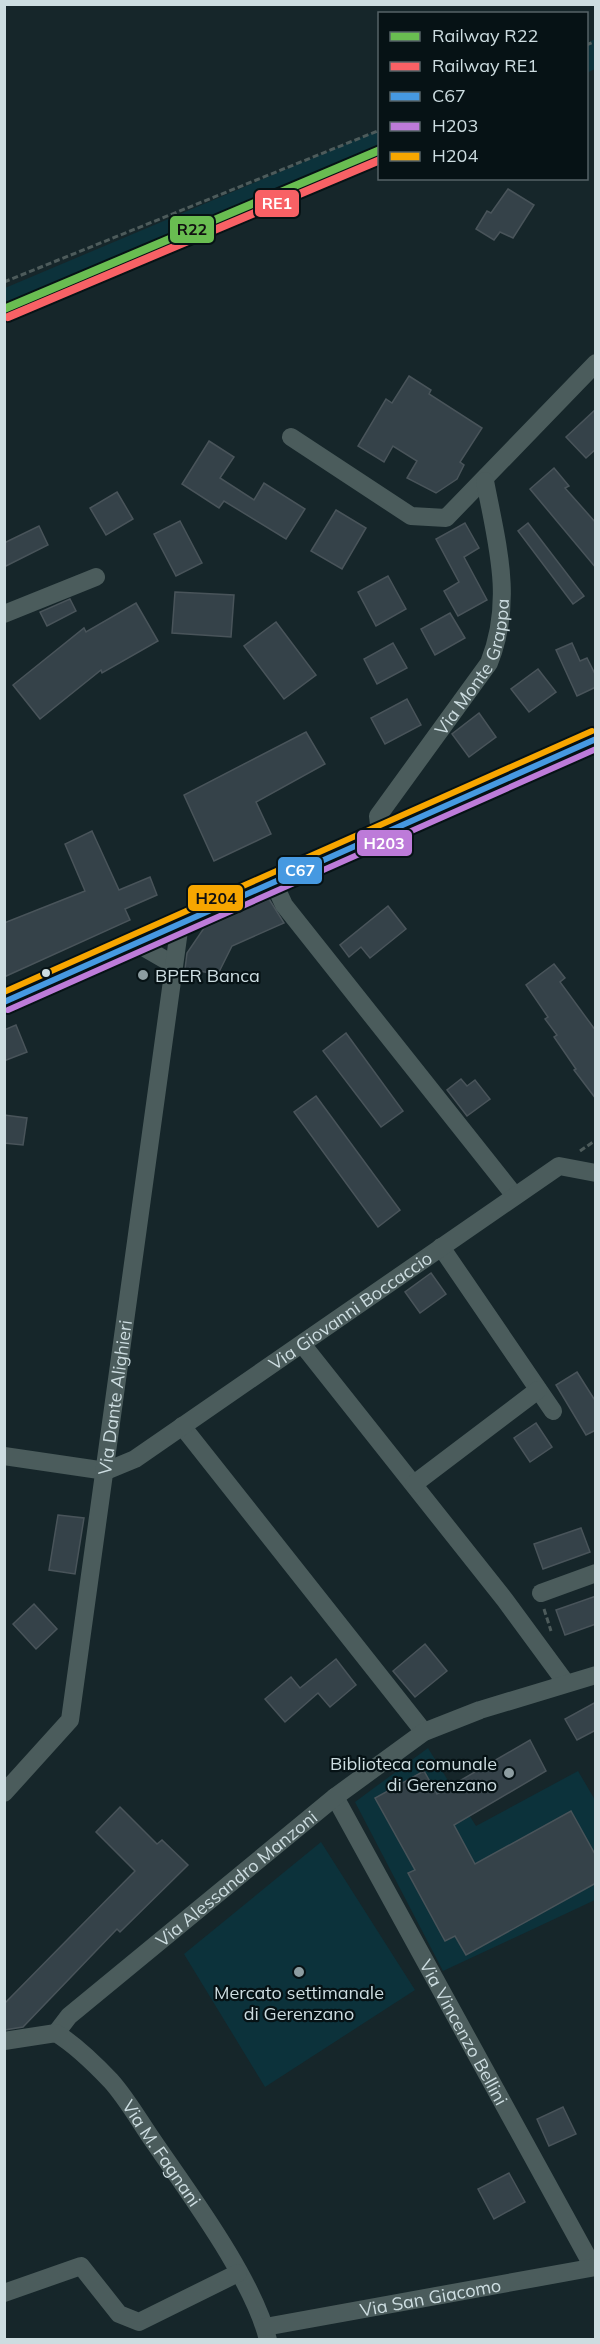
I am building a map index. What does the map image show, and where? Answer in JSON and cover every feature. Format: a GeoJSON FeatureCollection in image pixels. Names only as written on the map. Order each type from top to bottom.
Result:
{"type":"FeatureCollection","features":[{"type":"Feature","properties":{"kind":"main road"},"geometry":{"type":"LineString","coordinates":[[4,1002],[596,739]]}},
{"type":"Feature","properties":{"kind":"street"},"geometry":{"type":"LineString","coordinates":[[291,437],[411,516],[446,518],[485,481],[596,363]]}},
{"type":"Feature","properties":{"kind":"street","name":"Via Monte Grappa"},"geometry":{"type":"LineString","coordinates":[[380,833],[378,816],[489,663],[499,638],[504,610],[499,551],[485,481]]}},
{"type":"Feature","properties":{"kind":"street"},"geometry":{"type":"LineString","coordinates":[[4,614],[96,577]]}},
{"type":"Feature","properties":{"kind":"street"},"geometry":{"type":"LineString","coordinates":[[273,881],[284,905],[515,1196]]}},
{"type":"Feature","properties":{"kind":"street","name":"Via Dante Alighieri"},"geometry":{"type":"LineString","coordinates":[[4,1793],[70,1720],[180,923]]}},
{"type":"Feature","properties":{"kind":"street"},"geometry":{"type":"LineString","coordinates":[[136,943],[168,962],[172,975]]}},
{"type":"Feature","properties":{"kind":"street","name":"Via Giovanni Boccaccio"},"geometry":{"type":"LineString","coordinates":[[106,1471],[135,1459],[559,1166],[596,1173]]}},
{"type":"Feature","properties":{"kind":"street"},"geometry":{"type":"LineString","coordinates":[[441,1247],[552,1411]]}},
{"type":"Feature","properties":{"kind":"street"},"geometry":{"type":"LineString","coordinates":[[302,1344],[505,1600],[566,1683]]}},
{"type":"Feature","properties":{"kind":"street"},"geometry":{"type":"LineString","coordinates":[[414,1485],[538,1390]]}},
{"type":"Feature","properties":{"kind":"street"},"geometry":{"type":"LineString","coordinates":[[182,1426],[424,1732]]}},
{"type":"Feature","properties":{"kind":"street"},"geometry":{"type":"LineString","coordinates":[[4,1456],[106,1471]]}},
{"type":"Feature","properties":{"kind":"street"},"geometry":{"type":"LineString","coordinates":[[541,1593],[596,1573]]}},
{"type":"Feature","properties":{"kind":"street","name":"Via Alessandro Manzoni"},"geometry":{"type":"LineString","coordinates":[[56,2033],[69,2016],[335,1797],[424,1732],[480,1710],[596,1675]]}},
{"type":"Feature","properties":{"kind":"street","name":"Via Vincenzo Bellini"},"geometry":{"type":"LineString","coordinates":[[335,1797],[594,2267]]}},
{"type":"Feature","properties":{"kind":"street"},"geometry":{"type":"LineString","coordinates":[[4,2041],[56,2033]]}},
{"type":"Feature","properties":{"kind":"street","name":"Via M. Fagnani"},"geometry":{"type":"LineString","coordinates":[[56,2033],[84,2054],[112,2083],[191,2196],[238,2273],[267,2333]]}},
{"type":"Feature","properties":{"kind":"street"},"geometry":{"type":"LineString","coordinates":[[4,2293],[81,2266],[119,2314],[139,2322],[238,2273]]}},
{"type":"Feature","properties":{"kind":"street","name":"Via San Giacomo"},"geometry":{"type":"LineString","coordinates":[[267,2333],[594,2267]]}},
{"type":"Feature","properties":{"kind":"path"},"geometry":{"type":"LineString","coordinates":[[4,282],[378,131]]}},
{"type":"Feature","properties":{"kind":"shaded area"},"geometry":{"type":"Polygon","coordinates":[[[595,39],[595,69],[588,72],[588,42],[595,39]]]}},
{"type":"Feature","properties":{"kind":"shaded area"},"geometry":{"type":"Polygon","coordinates":[[[378,130],[378,162],[5,317],[5,288],[378,130]]]}},
{"type":"Feature","properties":{"kind":"shaded area"},"geometry":{"type":"Polygon","coordinates":[[[428,1748],[476,1826],[578,1771],[595,1800],[595,1900],[443,1971],[355,1802],[428,1748]]]}},
{"type":"Feature","properties":{"kind":"shaded area","name":"Mercato settimanale di Gerenzano"},"geometry":{"type":"Polygon","coordinates":[[[321,1842],[415,1990],[265,2087],[184,1954],[321,1842]]]}},
{"type":"Feature","properties":{"kind":"building"},"geometry":{"type":"Polygon","coordinates":[[[508,189],[534,205],[513,238],[500,232],[494,240],[476,229],[487,211],[491,213],[508,189]]]}},
{"type":"Feature","properties":{"kind":"building"},"geometry":{"type":"Polygon","coordinates":[[[409,376],[431,390],[429,394],[482,428],[460,462],[464,465],[457,479],[436,493],[407,478],[417,461],[393,446],[384,462],[358,446],[386,399],[392,403],[409,376]]]}},
{"type":"Feature","properties":{"kind":"building"},"geometry":{"type":"Polygon","coordinates":[[[596,409],[596,449],[586,458],[566,437],[596,409]]]}},
{"type":"Feature","properties":{"kind":"building"},"geometry":{"type":"Polygon","coordinates":[[[209,441],[234,457],[220,478],[254,500],[264,483],[305,509],[286,539],[224,501],[219,508],[182,484],[209,441]]]}},
{"type":"Feature","properties":{"kind":"building"},"geometry":{"type":"Polygon","coordinates":[[[554,468],[569,486],[565,488],[596,523],[596,568],[530,489],[554,468]]]}},
{"type":"Feature","properties":{"kind":"building"},"geometry":{"type":"Polygon","coordinates":[[[117,492],[133,519],[106,535],[90,508],[117,492]]]}},
{"type":"Feature","properties":{"kind":"building"},"geometry":{"type":"Polygon","coordinates":[[[336,510],[366,528],[342,569],[311,551],[336,510]]]}},
{"type":"Feature","properties":{"kind":"building"},"geometry":{"type":"Polygon","coordinates":[[[180,521],[202,563],[176,576],[154,534],[180,521]]]}},
{"type":"Feature","properties":{"kind":"building"},"geometry":{"type":"Polygon","coordinates":[[[465,523],[479,548],[464,557],[487,600],[458,616],[444,591],[459,582],[436,539],[465,523]]]}},
{"type":"Feature","properties":{"kind":"building"},"geometry":{"type":"Polygon","coordinates":[[[528,523],[584,596],[573,604],[518,531],[528,523]]]}},
{"type":"Feature","properties":{"kind":"building"},"geometry":{"type":"Polygon","coordinates":[[[39,526],[48,545],[4,567],[4,543],[39,526]]]}},
{"type":"Feature","properties":{"kind":"building"},"geometry":{"type":"Polygon","coordinates":[[[388,576],[406,609],[376,626],[358,592],[388,576]]]}},
{"type":"Feature","properties":{"kind":"building"},"geometry":{"type":"Polygon","coordinates":[[[175,592],[234,595],[231,637],[172,633],[175,592]]]}},
{"type":"Feature","properties":{"kind":"building"},"geometry":{"type":"Polygon","coordinates":[[[70,599],[76,611],[47,626],[40,612],[70,599]]]}},
{"type":"Feature","properties":{"kind":"building"},"geometry":{"type":"Polygon","coordinates":[[[136,603],[158,641],[102,673],[101,670],[40,719],[13,685],[84,628],[86,632],[136,603]]]}},
{"type":"Feature","properties":{"kind":"building"},"geometry":{"type":"Polygon","coordinates":[[[450,613],[465,638],[435,655],[421,629],[450,613]]]}},
{"type":"Feature","properties":{"kind":"building"},"geometry":{"type":"Polygon","coordinates":[[[276,622],[316,675],[284,699],[244,646],[276,622]]]}},
{"type":"Feature","properties":{"kind":"building"},"geometry":{"type":"Polygon","coordinates":[[[393,643],[407,668],[377,684],[364,659],[393,643]]]}},
{"type":"Feature","properties":{"kind":"building"},"geometry":{"type":"Polygon","coordinates":[[[572,643],[580,661],[587,658],[596,676],[596,687],[577,696],[556,650],[572,643]]]}},
{"type":"Feature","properties":{"kind":"building"},"geometry":{"type":"Polygon","coordinates":[[[538,669],[556,692],[529,712],[511,689],[538,669]]]}},
{"type":"Feature","properties":{"kind":"building"},"geometry":{"type":"Polygon","coordinates":[[[407,699],[421,725],[385,744],[371,718],[407,699]]]}},
{"type":"Feature","properties":{"kind":"building"},"geometry":{"type":"Polygon","coordinates":[[[479,713],[496,737],[469,757],[452,734],[479,713]]]}},
{"type":"Feature","properties":{"kind":"building"},"geometry":{"type":"Polygon","coordinates":[[[306,732],[325,764],[256,802],[271,834],[214,861],[184,795],[306,732]]]}},
{"type":"Feature","properties":{"kind":"building"},"geometry":{"type":"Polygon","coordinates":[[[92,831],[119,890],[150,877],[157,895],[125,909],[130,920],[4,977],[4,923],[85,891],[65,844],[92,831]]]}},
{"type":"Feature","properties":{"kind":"building"},"geometry":{"type":"Polygon","coordinates":[[[269,899],[284,923],[232,946],[218,974],[185,969],[187,953],[204,928],[269,899]]]}},
{"type":"Feature","properties":{"kind":"building"},"geometry":{"type":"Polygon","coordinates":[[[388,906],[406,929],[370,958],[361,947],[349,957],[340,945],[388,906]]]}},
{"type":"Feature","properties":{"kind":"building"},"geometry":{"type":"Polygon","coordinates":[[[554,964],[565,978],[560,982],[596,1031],[596,1099],[574,1070],[576,1069],[554,1037],[557,1035],[545,1019],[548,1017],[526,985],[554,964]]]}},
{"type":"Feature","properties":{"kind":"building"},"geometry":{"type":"Polygon","coordinates":[[[16,1025],[27,1052],[4,1061],[4,1030],[16,1025]]]}},
{"type":"Feature","properties":{"kind":"building"},"geometry":{"type":"Polygon","coordinates":[[[346,1033],[403,1111],[381,1127],[323,1051],[346,1033]]]}},
{"type":"Feature","properties":{"kind":"building"},"geometry":{"type":"Polygon","coordinates":[[[461,1079],[467,1086],[475,1080],[490,1099],[467,1116],[447,1090],[461,1079]]]}},
{"type":"Feature","properties":{"kind":"building"},"geometry":{"type":"Polygon","coordinates":[[[316,1096],[400,1210],[378,1227],[294,1112],[316,1096]]]}},
{"type":"Feature","properties":{"kind":"building"},"geometry":{"type":"Polygon","coordinates":[[[4,1115],[27,1118],[23,1145],[4,1143],[4,1115]]]}},
{"type":"Feature","properties":{"kind":"building"},"geometry":{"type":"Polygon","coordinates":[[[431,1273],[446,1294],[420,1313],[405,1292],[431,1273]]]}},
{"type":"Feature","properties":{"kind":"building"},"geometry":{"type":"Polygon","coordinates":[[[577,1372],[596,1402],[596,1430],[586,1435],[556,1385],[577,1372]]]}},
{"type":"Feature","properties":{"kind":"building"},"geometry":{"type":"Polygon","coordinates":[[[536,1423],[552,1447],[530,1462],[514,1438],[536,1423]]]}},
{"type":"Feature","properties":{"kind":"building"},"geometry":{"type":"Polygon","coordinates":[[[58,1515],[84,1518],[75,1574],[49,1570],[58,1515]]]}},
{"type":"Feature","properties":{"kind":"building"},"geometry":{"type":"Polygon","coordinates":[[[581,1528],[590,1552],[543,1569],[534,1544],[581,1528]]]}},
{"type":"Feature","properties":{"kind":"building"},"geometry":{"type":"Polygon","coordinates":[[[596,1596],[596,1624],[565,1635],[556,1610],[596,1596]]]}},
{"type":"Feature","properties":{"kind":"building"},"geometry":{"type":"Polygon","coordinates":[[[34,1604],[57,1629],[36,1649],[13,1624],[34,1604]]]}},
{"type":"Feature","properties":{"kind":"building"},"geometry":{"type":"Polygon","coordinates":[[[425,1644],[447,1671],[415,1697],[393,1671],[425,1644]]]}},
{"type":"Feature","properties":{"kind":"building"},"geometry":{"type":"Polygon","coordinates":[[[336,1659],[356,1685],[330,1707],[318,1693],[285,1722],[265,1699],[291,1677],[300,1688],[336,1659]]]}},
{"type":"Feature","properties":{"kind":"building"},"geometry":{"type":"Polygon","coordinates":[[[596,1702],[596,1730],[577,1740],[565,1719],[596,1702]]]}},
{"type":"Feature","properties":{"kind":"building"},"geometry":{"type":"Polygon","coordinates":[[[530,1740],[546,1771],[454,1825],[475,1864],[571,1811],[596,1856],[596,1883],[466,1955],[455,1936],[445,1941],[408,1873],[415,1870],[375,1798],[424,1771],[437,1794],[530,1740]]]}},
{"type":"Feature","properties":{"kind":"building"},"geometry":{"type":"Polygon","coordinates":[[[120,1807],[157,1844],[162,1840],[188,1865],[120,1932],[117,1929],[23,2027],[4,2030],[4,2004],[135,1871],[96,1832],[120,1807]]]}},
{"type":"Feature","properties":{"kind":"building"},"geometry":{"type":"Polygon","coordinates":[[[563,2107],[576,2134],[549,2146],[537,2119],[563,2107]]]}},
{"type":"Feature","properties":{"kind":"building"},"geometry":{"type":"Polygon","coordinates":[[[509,2173],[525,2202],[494,2219],[478,2189],[509,2173]]]}},
{"type":"Feature","properties":{"kind":"rail line","name":"R22"},"geometry":{"type":"LineString","coordinates":[[4,309],[378,151]]}},
{"type":"Feature","properties":{"kind":"rail line","name":"RE1"},"geometry":{"type":"LineString","coordinates":[[8,317],[378,161]]}},
{"type":"Feature","properties":{"kind":"transit line","name":"H204"},"geometry":{"type":"LineString","coordinates":[[4,992],[592,731]]}},
{"type":"Feature","properties":{"kind":"transit line","name":"C67"},"geometry":{"type":"LineString","coordinates":[[4,1002],[596,739]]}},
{"type":"Feature","properties":{"kind":"transit line","name":"H203"},"geometry":{"type":"LineString","coordinates":[[8,1010],[596,749]]}},
{"type":"Feature","properties":{"kind":"place","name":"BPER Banca"},"geometry":{"type":"Point","coordinates":[143,975]}},
{"type":"Feature","properties":{"kind":"place","name":"Biblioteca comunale di Gerenzano"},"geometry":{"type":"Point","coordinates":[509,1773]}},
{"type":"Feature","properties":{"kind":"place","name":"Mercato settimanale di Gerenzano"},"geometry":{"type":"Point","coordinates":[299,1972]}}]}
